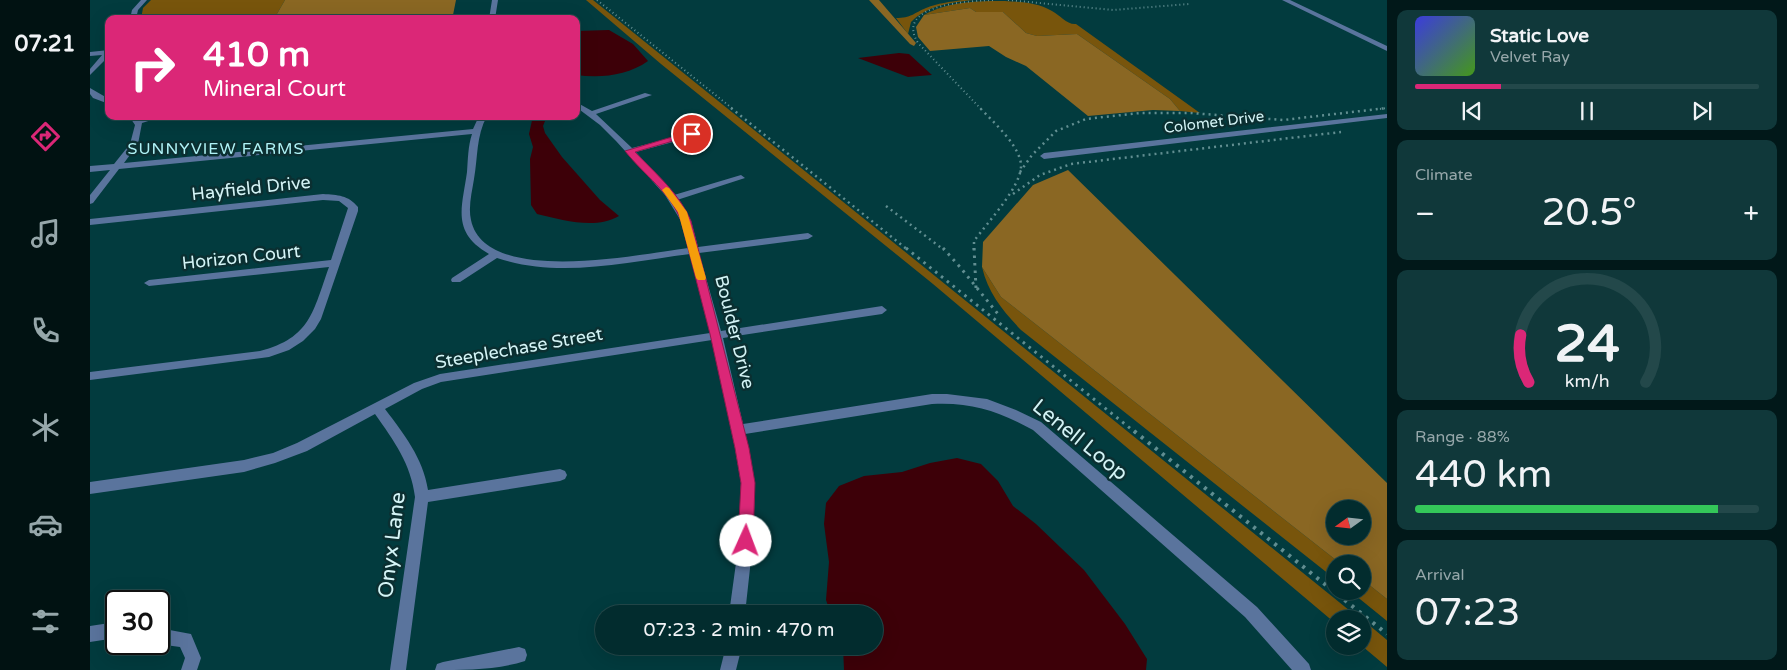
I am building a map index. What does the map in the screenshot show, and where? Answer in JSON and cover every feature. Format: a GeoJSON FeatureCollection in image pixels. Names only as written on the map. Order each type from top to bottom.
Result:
{"type":"FeatureCollection","features":[{"type":"Feature","properties":{"kind":"street"},"geometry":{"type":"LineString","coordinates":[[134,15],[135,10],[144,0]]}},
{"type":"Feature","properties":{"kind":"street"},"geometry":{"type":"LineString","coordinates":[[139,15],[140,9],[149,0]]}},
{"type":"Feature","properties":{"kind":"street"},"geometry":{"type":"LineString","coordinates":[[493,15],[495,0]]}},
{"type":"Feature","properties":{"kind":"street"},"geometry":{"type":"LineString","coordinates":[[1285,0],[1387,49]]}},
{"type":"Feature","properties":{"kind":"street"},"geometry":{"type":"LineString","coordinates":[[90,54],[105,53]]}},
{"type":"Feature","properties":{"kind":"street"},"geometry":{"type":"LineString","coordinates":[[90,73],[105,56]]}},
{"type":"Feature","properties":{"kind":"street"},"geometry":{"type":"LineString","coordinates":[[90,90],[96,96],[105,100]]}},
{"type":"Feature","properties":{"kind":"street"},"geometry":{"type":"LineString","coordinates":[[592,113],[648,95]]}},
{"type":"Feature","properties":{"kind":"street","name":"Boulder Drive"},"geometry":{"type":"LineString","coordinates":[[580,106],[592,113],[630,151],[673,198],[682,212],[716,334],[748,483],[746,541],[739,605]]}},
{"type":"Feature","properties":{"kind":"street","name":"Colomet Drive"},"geometry":{"type":"LineString","coordinates":[[1044,156],[1387,116]]}},
{"type":"Feature","properties":{"kind":"street"},"geometry":{"type":"LineString","coordinates":[[90,202],[137,138],[135,120]]}},
{"type":"Feature","properties":{"kind":"street"},"geometry":{"type":"LineString","coordinates":[[481,120],[475,131],[466,220],[472,234],[489,250],[496,253],[525,262],[562,266],[808,236]]}},
{"type":"Feature","properties":{"kind":"street"},"geometry":{"type":"LineString","coordinates":[[90,169],[475,131]]}},
{"type":"Feature","properties":{"kind":"street"},"geometry":{"type":"LineString","coordinates":[[630,151],[692,134]]}},
{"type":"Feature","properties":{"kind":"street"},"geometry":{"type":"LineString","coordinates":[[673,198],[740,178]]}},
{"type":"Feature","properties":{"kind":"street","name":"Hayfield Drive"},"geometry":{"type":"LineString","coordinates":[[90,222],[323,197],[340,198],[350,203],[353,211],[335,263]]}},
{"type":"Feature","properties":{"kind":"street"},"geometry":{"type":"LineString","coordinates":[[456,280],[496,253]]}},
{"type":"Feature","properties":{"kind":"street"},"geometry":{"type":"LineString","coordinates":[[90,376],[260,355],[284,347],[296,341],[311,327],[335,263]]}},
{"type":"Feature","properties":{"kind":"street","name":"Horizon Court"},"geometry":{"type":"LineString","coordinates":[[149,283],[335,263]]}},
{"type":"Feature","properties":{"kind":"street","name":"Steeplechase Street"},"geometry":{"type":"LineString","coordinates":[[90,488],[244,466],[276,458],[302,447],[418,386],[461,373],[882,310]]}},
{"type":"Feature","properties":{"kind":"street","name":"Lenell Loop"},"geometry":{"type":"LineString","coordinates":[[738,430],[932,399],[956,398],[977,400],[1010,411],[1037,426],[1251,612],[1303,670]]}},
{"type":"Feature","properties":{"kind":"street","name":"Onyx Lane"},"geometry":{"type":"LineString","coordinates":[[377,407],[412,456],[420,480],[422,497],[398,670]]}},
{"type":"Feature","properties":{"kind":"street"},"geometry":{"type":"LineString","coordinates":[[422,497],[560,475]]}},
{"type":"Feature","properties":{"kind":"street"},"geometry":{"type":"LineString","coordinates":[[90,634],[105,632]]}},
{"type":"Feature","properties":{"kind":"street"},"geometry":{"type":"LineString","coordinates":[[170,638],[185,640],[193,658],[189,670]]}},
{"type":"Feature","properties":{"kind":"street"},"geometry":{"type":"LineString","coordinates":[[443,670],[519,655]]}},
{"type":"Feature","properties":{"kind":"street"},"geometry":{"type":"LineString","coordinates":[[728,670],[732,655]]}},
{"type":"Feature","properties":{"kind":"shaded area"},"geometry":{"type":"Polygon","coordinates":[[[151,0],[285,0],[276,15],[142,15],[143,8],[151,0]]]}},
{"type":"Feature","properties":{"kind":"shaded area"},"geometry":{"type":"Polygon","coordinates":[[[285,0],[456,0],[453,15],[276,15],[285,0]]]}},
{"type":"Feature","properties":{"kind":"shaded area"},"geometry":{"type":"Polygon","coordinates":[[[586,0],[593,0],[1326,592],[1326,600],[1336,600],[1349,610],[1326,610],[1326,615],[933,284],[661,64],[586,0]]]}},
{"type":"Feature","properties":{"kind":"shaded area"},"geometry":{"type":"Polygon","coordinates":[[[869,0],[879,0],[916,43],[914,46],[910,44],[869,0]]]}},
{"type":"Feature","properties":{"kind":"shaded area"},"geometry":{"type":"Polygon","coordinates":[[[973,0],[932,8],[911,22],[908,34],[896,18],[909,16],[935,5],[973,0]]]}},
{"type":"Feature","properties":{"kind":"shaded area"},"geometry":{"type":"Polygon","coordinates":[[[1005,1],[1041,6],[1070,23],[1076,24],[1200,113],[1180,111],[1170,99],[1077,34],[1037,36],[1026,33],[1003,12],[976,12],[970,8],[924,15],[953,4],[1005,1]]]}},
{"type":"Feature","properties":{"kind":"shaded area"},"geometry":{"type":"Polygon","coordinates":[[[970,8],[976,12],[1003,12],[1026,33],[1037,36],[1077,34],[1170,99],[1180,111],[1153,110],[1088,116],[1026,66],[1006,57],[989,46],[930,51],[918,37],[916,27],[924,15],[970,8]]]}},
{"type":"Feature","properties":{"kind":"shaded area"},"geometry":{"type":"Polygon","coordinates":[[[609,30],[633,44],[648,61],[631,70],[614,75],[580,75],[580,31],[609,30]]]}},
{"type":"Feature","properties":{"kind":"shaded area"},"geometry":{"type":"Polygon","coordinates":[[[899,53],[909,54],[932,75],[908,77],[858,58],[899,53]]]}},
{"type":"Feature","properties":{"kind":"shaded area"},"geometry":{"type":"Polygon","coordinates":[[[532,120],[545,120],[543,126],[545,133],[562,157],[600,200],[619,216],[610,220],[589,223],[568,221],[537,214],[531,205],[530,159],[533,147],[529,134],[532,120]]]}},
{"type":"Feature","properties":{"kind":"shaded area"},"geometry":{"type":"Polygon","coordinates":[[[1068,170],[1387,483],[1387,599],[1371,586],[1371,555],[1330,555],[1001,297],[982,267],[983,242],[1033,185],[1068,170]]]}},
{"type":"Feature","properties":{"kind":"shaded area"},"geometry":{"type":"Polygon","coordinates":[[[982,267],[1001,297],[1330,555],[1326,555],[1326,572],[1021,330],[997,301],[982,267]]]}},
{"type":"Feature","properties":{"kind":"shaded area"},"geometry":{"type":"Polygon","coordinates":[[[957,458],[981,464],[998,481],[1013,506],[1036,524],[1084,570],[1125,624],[1147,659],[1146,670],[844,670],[843,655],[883,655],[883,605],[828,605],[826,600],[829,562],[824,524],[826,503],[839,486],[864,476],[902,472],[930,463],[957,458]]]}},
{"type":"Feature","properties":{"kind":"shaded area"},"geometry":{"type":"Polygon","coordinates":[[[1371,586],[1387,599],[1387,621],[1361,600],[1371,600],[1371,586]]]}},
{"type":"Feature","properties":{"kind":"shaded area"},"geometry":{"type":"Polygon","coordinates":[[[1371,627],[1387,640],[1387,667],[1371,654],[1371,627]]]}},
{"type":"Feature","properties":{"kind":"railway"},"geometry":{"type":"LineString","coordinates":[[597,0],[733,109]]}},
{"type":"Feature","properties":{"kind":"railway"},"geometry":{"type":"LineString","coordinates":[[981,109],[918,43],[913,30],[916,20],[926,12],[939,7],[954,3],[995,0]]}},
{"type":"Feature","properties":{"kind":"railway"},"geometry":{"type":"LineString","coordinates":[[1008,0],[1113,10],[1189,4]]}},
{"type":"Feature","properties":{"kind":"railway"},"geometry":{"type":"LineString","coordinates":[[731,108],[908,250]]}},
{"type":"Feature","properties":{"kind":"railway"},"geometry":{"type":"LineString","coordinates":[[1020,172],[1032,155],[1056,131],[1086,119],[1140,113],[1191,113],[1283,120],[1387,108],[1380,109]]}},
{"type":"Feature","properties":{"kind":"railway"},"geometry":{"type":"LineString","coordinates":[[974,248],[974,241],[1015,185],[1021,167],[1020,159],[1012,143],[981,109]]}},
{"type":"Feature","properties":{"kind":"railway"},"geometry":{"type":"LineString","coordinates":[[1013,194],[1040,175],[1071,164],[1341,132]]}},
{"type":"Feature","properties":{"kind":"railway"},"geometry":{"type":"LineString","coordinates":[[886,206],[944,250]]}},
{"type":"Feature","properties":{"kind":"railway"},"geometry":{"type":"LineString","coordinates":[[906,248],[1136,433]]}},
{"type":"Feature","properties":{"kind":"railway"},"geometry":{"type":"LineString","coordinates":[[943,248],[976,287]]}},
{"type":"Feature","properties":{"kind":"railway"},"geometry":{"type":"LineString","coordinates":[[974,248],[976,287]]}},
{"type":"Feature","properties":{"kind":"railway"},"geometry":{"type":"LineString","coordinates":[[976,287],[998,314]]}},
{"type":"Feature","properties":{"kind":"railway"},"geometry":{"type":"LineString","coordinates":[[1134,431],[1387,634]]}},
{"type":"Feature","properties":{"kind":"slow traffic"},"geometry":{"type":"LineString","coordinates":[[666,190],[682,212],[686,221],[701,278]]}},
{"type":"Feature","properties":{"kind":"district","name":"SUNNYVIEW FARMS"},"geometry":{"type":"Point","coordinates":[216,149]}},
{"type":"Feature","properties":{"kind":"route"},"geometry":{"type":"LineString","coordinates":[[692,134],[630,151],[669,193],[686,221],[716,334],[742,448],[748,483],[746,541]]}}]}
